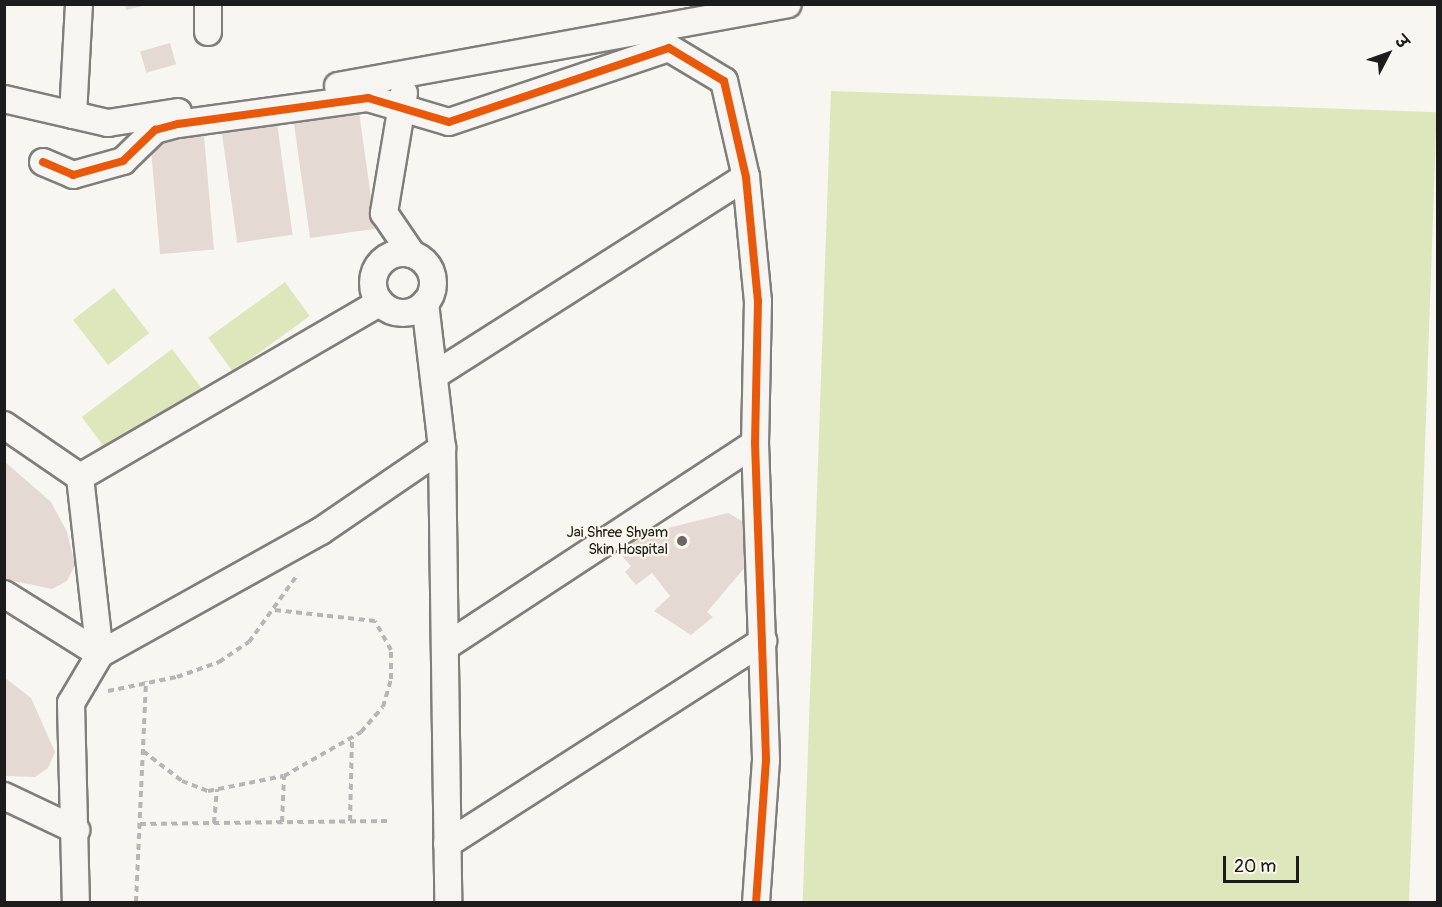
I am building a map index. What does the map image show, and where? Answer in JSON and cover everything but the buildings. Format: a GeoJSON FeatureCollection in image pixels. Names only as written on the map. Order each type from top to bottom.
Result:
{"type":"FeatureCollection","features":[{"type":"Feature","properties":{"kind":"street"},"geometry":{"type":"LineString","coordinates":[[73,115],[79,4]]}},
{"type":"Feature","properties":{"kind":"street"},"geometry":{"type":"LineString","coordinates":[[208,4],[208,32]]}},
{"type":"Feature","properties":{"kind":"street"},"geometry":{"type":"LineString","coordinates":[[4,99],[108,123],[405,75],[788,4]]}},
{"type":"Feature","properties":{"kind":"street"},"geometry":{"type":"LineString","coordinates":[[43,162],[73,175],[123,161],[155,130],[178,124],[368,98],[449,122],[669,48],[724,81],[746,177],[758,301],[755,443],[764,640],[766,760],[750,899]]}},
{"type":"Feature","properties":{"kind":"street"},"geometry":{"type":"LineString","coordinates":[[405,75],[403,110],[384,213],[411,254],[432,274],[426,303],[438,373],[442,448],[448,903]]}},
{"type":"Feature","properties":{"kind":"street"},"geometry":{"type":"LineString","coordinates":[[438,373],[746,177]]}},
{"type":"Feature","properties":{"kind":"street"},"geometry":{"type":"LineString","coordinates":[[379,303],[372,284],[377,266],[392,254],[411,254]]}},
{"type":"Feature","properties":{"kind":"street"},"geometry":{"type":"LineString","coordinates":[[80,477],[379,303],[408,313],[426,303]]}},
{"type":"Feature","properties":{"kind":"street"},"geometry":{"type":"LineString","coordinates":[[4,425],[80,477],[100,654]]}},
{"type":"Feature","properties":{"kind":"street"},"geometry":{"type":"LineString","coordinates":[[445,647],[755,443]]}},
{"type":"Feature","properties":{"kind":"street"},"geometry":{"type":"LineString","coordinates":[[76,903],[76,830],[71,703],[100,654],[321,531],[442,448]]}},
{"type":"Feature","properties":{"kind":"street"},"geometry":{"type":"LineString","coordinates":[[4,594],[100,654]]}},
{"type":"Feature","properties":{"kind":"street"},"geometry":{"type":"LineString","coordinates":[[447,844],[764,640]]}},
{"type":"Feature","properties":{"kind":"street"},"geometry":{"type":"LineString","coordinates":[[4,796],[76,830]]}},
{"type":"Feature","properties":{"kind":"path"},"geometry":{"type":"LineString","coordinates":[[71,703],[219,662],[249,642],[275,610],[302,566]]}},
{"type":"Feature","properties":{"kind":"path"},"geometry":{"type":"LineString","coordinates":[[143,751],[182,782],[217,789],[284,776],[352,739],[383,708],[392,679],[391,650],[375,621],[275,610]]}},
{"type":"Feature","properties":{"kind":"path"},"geometry":{"type":"LineString","coordinates":[[136,903],[146,681]]}},
{"type":"Feature","properties":{"kind":"path"},"geometry":{"type":"LineString","coordinates":[[350,821],[352,739]]}},
{"type":"Feature","properties":{"kind":"path"},"geometry":{"type":"LineString","coordinates":[[282,822],[284,776]]}},
{"type":"Feature","properties":{"kind":"path"},"geometry":{"type":"LineString","coordinates":[[214,823],[217,789]]}},
{"type":"Feature","properties":{"kind":"path"},"geometry":{"type":"LineString","coordinates":[[140,824],[387,821]]}},
{"type":"Feature","properties":{"kind":"green space"},"geometry":{"type":"Polygon","coordinates":[[[831,91],[1437,112],[1409,902],[803,902],[831,91]]]}},
{"type":"Feature","properties":{"kind":"green space"},"geometry":{"type":"Polygon","coordinates":[[[285,282],[310,316],[233,372],[208,338],[285,282]]]}},
{"type":"Feature","properties":{"kind":"green space"},"geometry":{"type":"Polygon","coordinates":[[[114,288],[149,333],[108,365],[73,320],[114,288]]]}},
{"type":"Feature","properties":{"kind":"green space"},"geometry":{"type":"Polygon","coordinates":[[[172,349],[209,398],[118,466],[82,417],[172,349]]]}},
{"type":"Feature","properties":{"kind":"cycle path"},"geometry":{"type":"LineString","coordinates":[[43,162],[73,175],[123,161],[155,130],[178,124],[368,98],[449,122],[669,48],[724,81],[746,177],[758,301],[755,443],[766,760],[756,902]]}},
{"type":"Feature","properties":{"kind":"place","name":"Jai Shree Shyam Skin Hospital"},"geometry":{"type":"Point","coordinates":[682,541]}}]}
